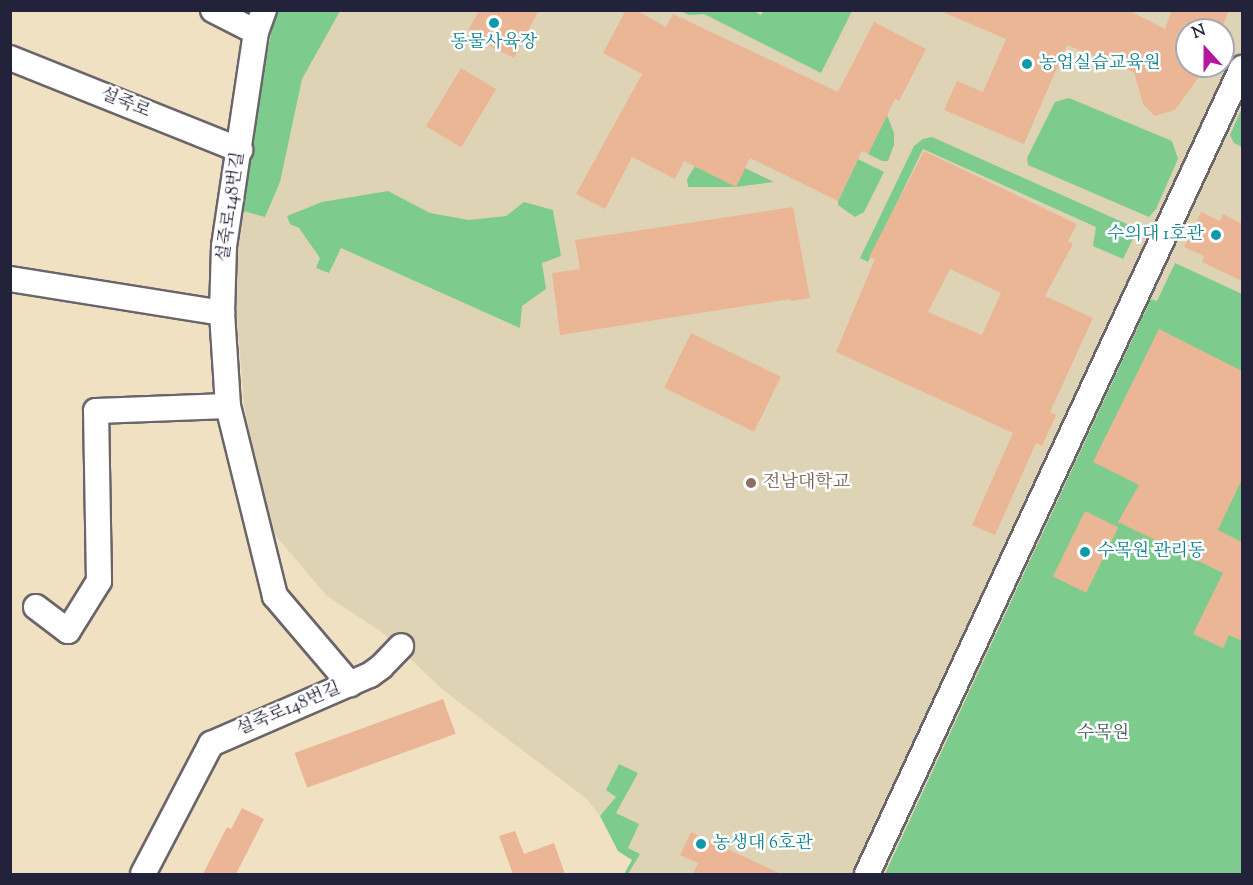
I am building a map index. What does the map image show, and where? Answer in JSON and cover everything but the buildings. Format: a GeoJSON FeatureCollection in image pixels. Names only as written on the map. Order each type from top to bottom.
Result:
{"type":"FeatureCollection","features":[{"type":"Feature","properties":{"kind":"street"},"geometry":{"type":"LineString","coordinates":[[213,10],[260,21]]}},
{"type":"Feature","properties":{"kind":"street","name":"설죽로148번길"},"geometry":{"type":"LineString","coordinates":[[143,874],[210,744],[350,684],[275,596],[228,406],[222,313],[224,246],[260,21]]}},
{"type":"Feature","properties":{"kind":"street","name":"설죽로"},"geometry":{"type":"LineString","coordinates":[[10,58],[240,150]]}},
{"type":"Feature","properties":{"kind":"street"},"geometry":{"type":"LineString","coordinates":[[867,874],[1242,68]]}},
{"type":"Feature","properties":{"kind":"street"},"geometry":{"type":"LineString","coordinates":[[10,279],[222,313]]}},
{"type":"Feature","properties":{"kind":"street"},"geometry":{"type":"LineString","coordinates":[[36,607],[68,631],[99,581],[96,411],[228,406]]}},
{"type":"Feature","properties":{"kind":"street"},"geometry":{"type":"LineString","coordinates":[[350,684],[381,667],[401,646]]}},
{"type":"Feature","properties":{"kind":"shaded area","name":"전남대학교"},"geometry":{"type":"Polygon","coordinates":[[[278,11],[1242,11],[1242,874],[624,874],[632,860],[618,851],[606,824],[587,799],[443,690],[383,633],[327,596],[270,529],[244,405],[232,250],[246,158],[272,29],[278,11]]]}},
{"type":"Feature","properties":{"kind":"green space"},"geometry":{"type":"Polygon","coordinates":[[[752,10],[761,15],[764,10],[852,11],[821,73],[704,14],[689,15],[681,11],[752,10]]]}},
{"type":"Feature","properties":{"kind":"green space"},"geometry":{"type":"Polygon","coordinates":[[[278,11],[340,11],[302,79],[280,182],[265,217],[240,210],[246,158],[272,29],[278,11]]]}},
{"type":"Feature","properties":{"kind":"green space"},"geometry":{"type":"Polygon","coordinates":[[[1069,98],[1172,141],[1178,159],[1156,209],[1149,217],[1028,165],[1027,158],[1055,102],[1069,98]]]}},
{"type":"Feature","properties":{"kind":"green space"},"geometry":{"type":"Polygon","coordinates":[[[1242,108],[1242,147],[1234,143],[1230,135],[1242,108]]]}},
{"type":"Feature","properties":{"kind":"green space"},"geometry":{"type":"Polygon","coordinates":[[[887,115],[894,133],[894,145],[888,161],[882,161],[868,154],[887,115]]]}},
{"type":"Feature","properties":{"kind":"green space"},"geometry":{"type":"Polygon","coordinates":[[[932,137],[1138,229],[1123,259],[1093,246],[1096,227],[923,149],[868,262],[860,258],[914,146],[923,139],[932,137]]]}},
{"type":"Feature","properties":{"kind":"green space"},"geometry":{"type":"Polygon","coordinates":[[[858,159],[884,172],[864,212],[855,217],[838,205],[838,201],[858,159]]]}},
{"type":"Feature","properties":{"kind":"green space"},"geometry":{"type":"Polygon","coordinates":[[[695,166],[736,186],[745,168],[774,182],[736,187],[688,187],[687,179],[695,166]]]}},
{"type":"Feature","properties":{"kind":"green space"},"geometry":{"type":"Polygon","coordinates":[[[388,191],[430,213],[469,220],[506,216],[524,202],[553,210],[561,256],[542,263],[546,289],[522,306],[520,328],[341,248],[329,273],[316,268],[320,258],[299,228],[290,224],[287,216],[322,202],[388,191]]]}},
{"type":"Feature","properties":{"kind":"green space","name":"수목원"},"geometry":{"type":"Polygon","coordinates":[[[1175,263],[1242,294],[1242,874],[885,874],[1151,299],[1157,301],[1175,263]]]}},
{"type":"Feature","properties":{"kind":"green space"},"geometry":{"type":"Polygon","coordinates":[[[619,764],[638,773],[616,813],[639,824],[628,848],[640,854],[628,874],[624,874],[632,860],[618,851],[600,816],[616,797],[606,790],[619,764]]]}},
{"type":"Feature","properties":{"kind":"place","name":"동물사육장"},"geometry":{"type":"Point","coordinates":[494,23]}},
{"type":"Feature","properties":{"kind":"place","name":"농업실습교육원"},"geometry":{"type":"Point","coordinates":[1027,64]}},
{"type":"Feature","properties":{"kind":"place","name":"수의대 1호관"},"geometry":{"type":"Point","coordinates":[1216,235]}},
{"type":"Feature","properties":{"kind":"place","name":"전남대학교"},"geometry":{"type":"Point","coordinates":[751,483]}},
{"type":"Feature","properties":{"kind":"place","name":"수목원 관리동"},"geometry":{"type":"Point","coordinates":[1085,552]}},
{"type":"Feature","properties":{"kind":"place","name":"농생대 6호관"},"geometry":{"type":"Point","coordinates":[701,844]}}]}
